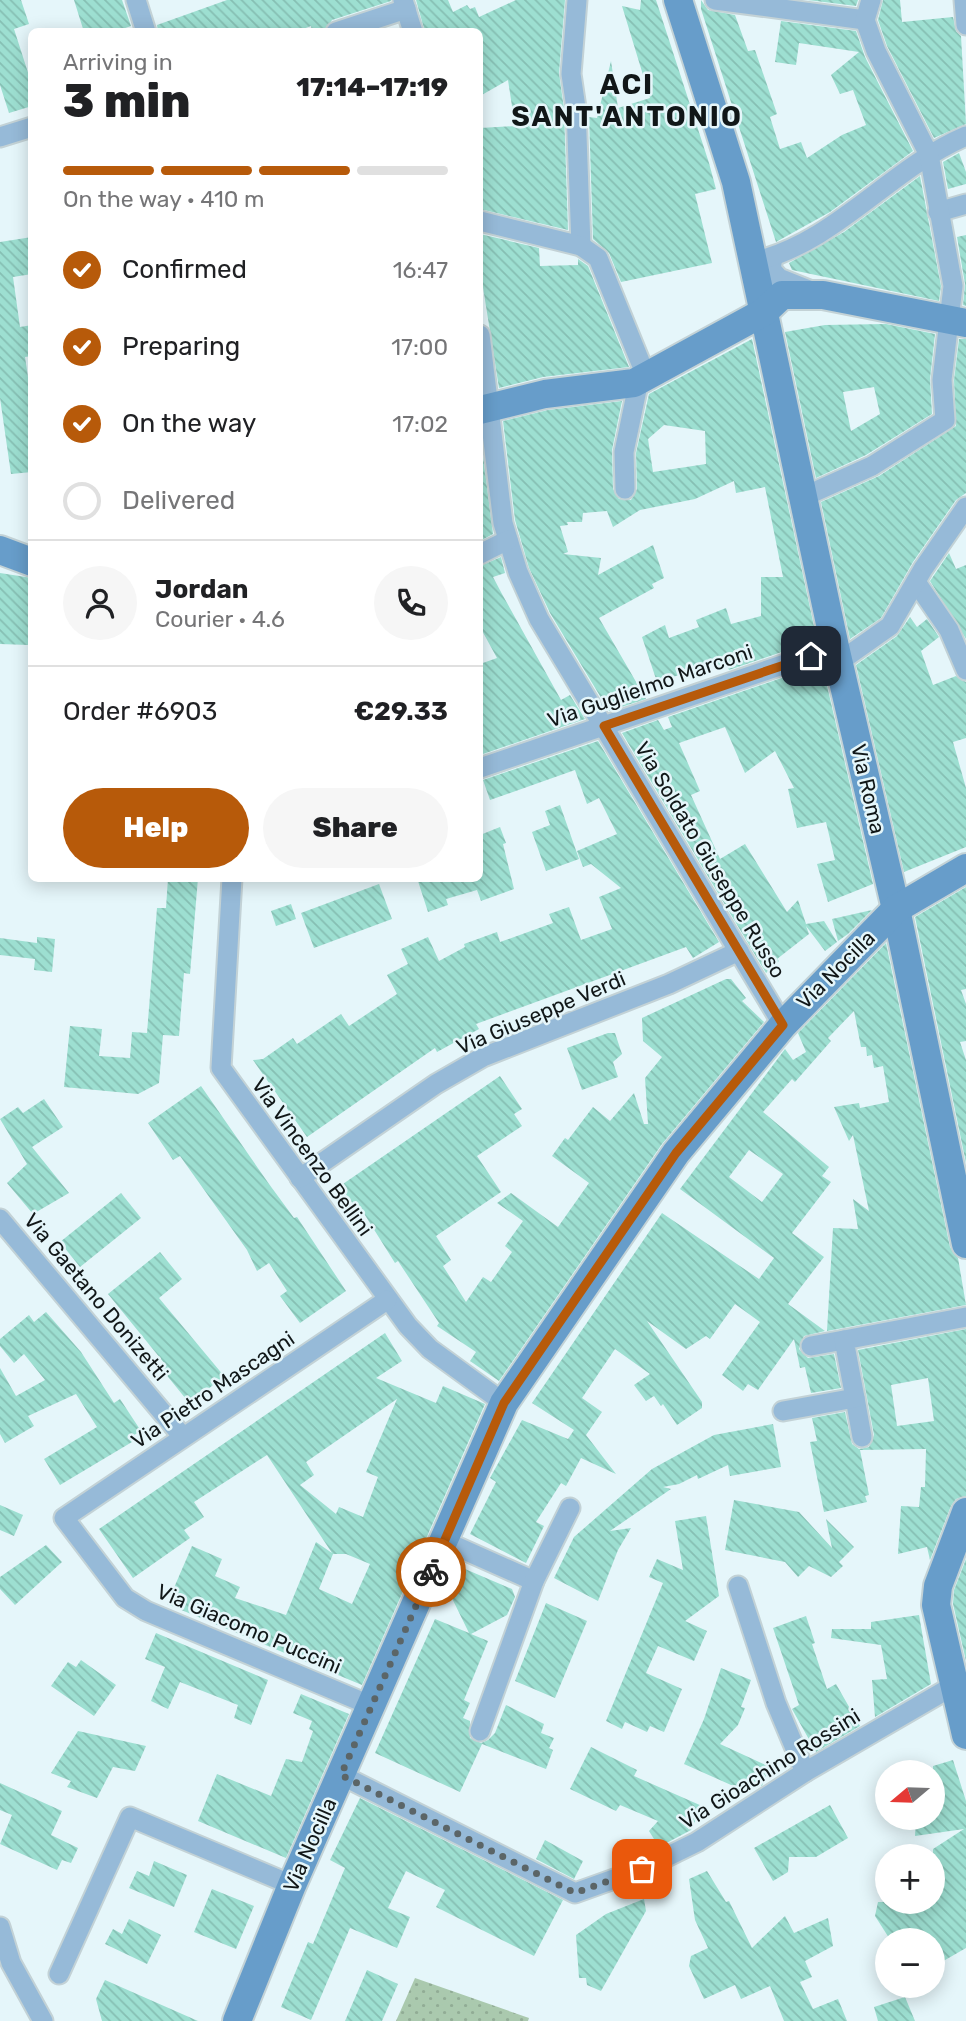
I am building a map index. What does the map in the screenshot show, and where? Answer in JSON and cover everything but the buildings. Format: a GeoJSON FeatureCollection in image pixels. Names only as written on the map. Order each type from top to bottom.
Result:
{"type":"FeatureCollection","features":[{"type":"Feature","properties":{"kind":"street"},"geometry":{"type":"LineString","coordinates":[[135,0],[145,28]]}},
{"type":"Feature","properties":{"kind":"street"},"geometry":{"type":"LineString","coordinates":[[576,0],[571,74],[576,108],[581,246]]}},
{"type":"Feature","properties":{"kind":"street"},"geometry":{"type":"LineString","coordinates":[[678,0],[685,0]]}},
{"type":"Feature","properties":{"kind":"street","name":"Via Roma"},"geometry":{"type":"LineString","coordinates":[[678,0],[736,182],[770,257],[766,324],[837,655],[896,909],[966,1244]]}},
{"type":"Feature","properties":{"kind":"street"},"geometry":{"type":"LineString","coordinates":[[871,0],[865,20],[876,51],[929,155],[958,321]]}},
{"type":"Feature","properties":{"kind":"street"},"geometry":{"type":"LineString","coordinates":[[964,0],[966,25]]}},
{"type":"Feature","properties":{"kind":"street"},"geometry":{"type":"LineString","coordinates":[[725,1],[865,20]]}},
{"type":"Feature","properties":{"kind":"street"},"geometry":{"type":"LineString","coordinates":[[346,28],[405,4],[412,28]]}},
{"type":"Feature","properties":{"kind":"street"},"geometry":{"type":"LineString","coordinates":[[0,137],[28,129]]}},
{"type":"Feature","properties":{"kind":"street"},"geometry":{"type":"LineString","coordinates":[[958,321],[823,295],[779,278],[771,269],[770,257],[813,240],[929,155],[966,136]]}},
{"type":"Feature","properties":{"kind":"street"},"geometry":{"type":"LineString","coordinates":[[938,212],[966,204]]}},
{"type":"Feature","properties":{"kind":"street"},"geometry":{"type":"LineString","coordinates":[[483,222],[581,246],[598,258],[607,276],[640,380],[624,453],[625,489]]}},
{"type":"Feature","properties":{"kind":"street"},"geometry":{"type":"LineString","coordinates":[[484,408],[545,394],[640,380],[766,324],[782,295],[823,295]]}},
{"type":"Feature","properties":{"kind":"street"},"geometry":{"type":"LineString","coordinates":[[803,497],[872,466],[945,420],[942,380],[946,330],[958,321]]}},
{"type":"Feature","properties":{"kind":"street","name":"Via Soldato Giuseppe Russo"},"geometry":{"type":"LineString","coordinates":[[483,390],[503,523],[539,619],[783,1025]]}},
{"type":"Feature","properties":{"kind":"street","name":"Via Guglielmo Marconi"},"geometry":{"type":"LineString","coordinates":[[483,767],[604,726],[837,655],[890,626],[966,507]]}},
{"type":"Feature","properties":{"kind":"street"},"geometry":{"type":"LineString","coordinates":[[483,552],[508,540]]}},
{"type":"Feature","properties":{"kind":"street"},"geometry":{"type":"LineString","coordinates":[[0,550],[28,560]]}},
{"type":"Feature","properties":{"kind":"street"},"geometry":{"type":"LineString","coordinates":[[916,582],[949,630],[966,670]]}},
{"type":"Feature","properties":{"kind":"street","name":"Via Nocilla"},"geometry":{"type":"LineString","coordinates":[[237,2021],[292,1885],[504,1403],[676,1153],[783,1025],[896,909],[966,868]]}},
{"type":"Feature","properties":{"kind":"street","name":"Via Vincenzo Bellini"},"geometry":{"type":"LineString","coordinates":[[232,882],[220,1068],[387,1300],[430,1349],[504,1403]]}},
{"type":"Feature","properties":{"kind":"street","name":"Via Giuseppe Verdi"},"geometry":{"type":"LineString","coordinates":[[300,1178],[436,1084],[484,1057],[669,984],[739,951]]}},
{"type":"Feature","properties":{"kind":"street","name":"Via Gaetano Donizetti"},"geometry":{"type":"LineString","coordinates":[[0,1219],[9,1242],[183,1437]]}},
{"type":"Feature","properties":{"kind":"street","name":"Via Pietro Mascagni"},"geometry":{"type":"LineString","coordinates":[[64,1518],[387,1300]]}},
{"type":"Feature","properties":{"kind":"street"},"geometry":{"type":"LineString","coordinates":[[811,1346],[966,1317]]}},
{"type":"Feature","properties":{"kind":"street"},"geometry":{"type":"LineString","coordinates":[[844,1340],[862,1437]]}},
{"type":"Feature","properties":{"kind":"street"},"geometry":{"type":"LineString","coordinates":[[783,1411],[855,1398]]}},
{"type":"Feature","properties":{"kind":"street"},"geometry":{"type":"LineString","coordinates":[[480,1731],[534,1581],[570,1508]]}},
{"type":"Feature","properties":{"kind":"street"},"geometry":{"type":"LineString","coordinates":[[966,1512],[938,1586],[939,1627],[966,1735]]}},
{"type":"Feature","properties":{"kind":"street","name":"Via Giacomo Puccini"},"geometry":{"type":"LineString","coordinates":[[64,1518],[125,1598],[146,1611],[372,1706]]}},
{"type":"Feature","properties":{"kind":"street"},"geometry":{"type":"LineString","coordinates":[[444,1541],[534,1581]]}},
{"type":"Feature","properties":{"kind":"street"},"geometry":{"type":"LineString","coordinates":[[738,1587],[776,1703],[805,1772]]}},
{"type":"Feature","properties":{"kind":"street","name":"Via Gioachino Rossini"},"geometry":{"type":"LineString","coordinates":[[341,1775],[575,1893],[642,1869],[697,1842],[805,1772],[953,1686]]}},
{"type":"Feature","properties":{"kind":"street"},"geometry":{"type":"LineString","coordinates":[[59,1974],[130,1818],[292,1885]]}},
{"type":"Feature","properties":{"kind":"street"},"geometry":{"type":"LineString","coordinates":[[0,1927],[11,1963],[37,2019]]}},
{"type":"Feature","properties":{"kind":"green space"},"geometry":{"type":"Polygon","coordinates":[[[415,1978],[529,2018],[528,2021],[396,2021],[415,1978]]]}},
{"type":"Feature","properties":{"kind":"way so far"},"geometry":{"type":"LineString","coordinates":[[431,1572],[341,1775],[575,1893],[642,1869]]}},
{"type":"Feature","properties":{"kind":"district","name":"ACI SANT'ANTONIO"},"geometry":{"type":"Point","coordinates":[627,100]}},
{"type":"Feature","properties":{"kind":"route"},"geometry":{"type":"LineString","coordinates":[[431,1572],[504,1403],[676,1153],[783,1025],[604,726],[811,656]]}}]}
